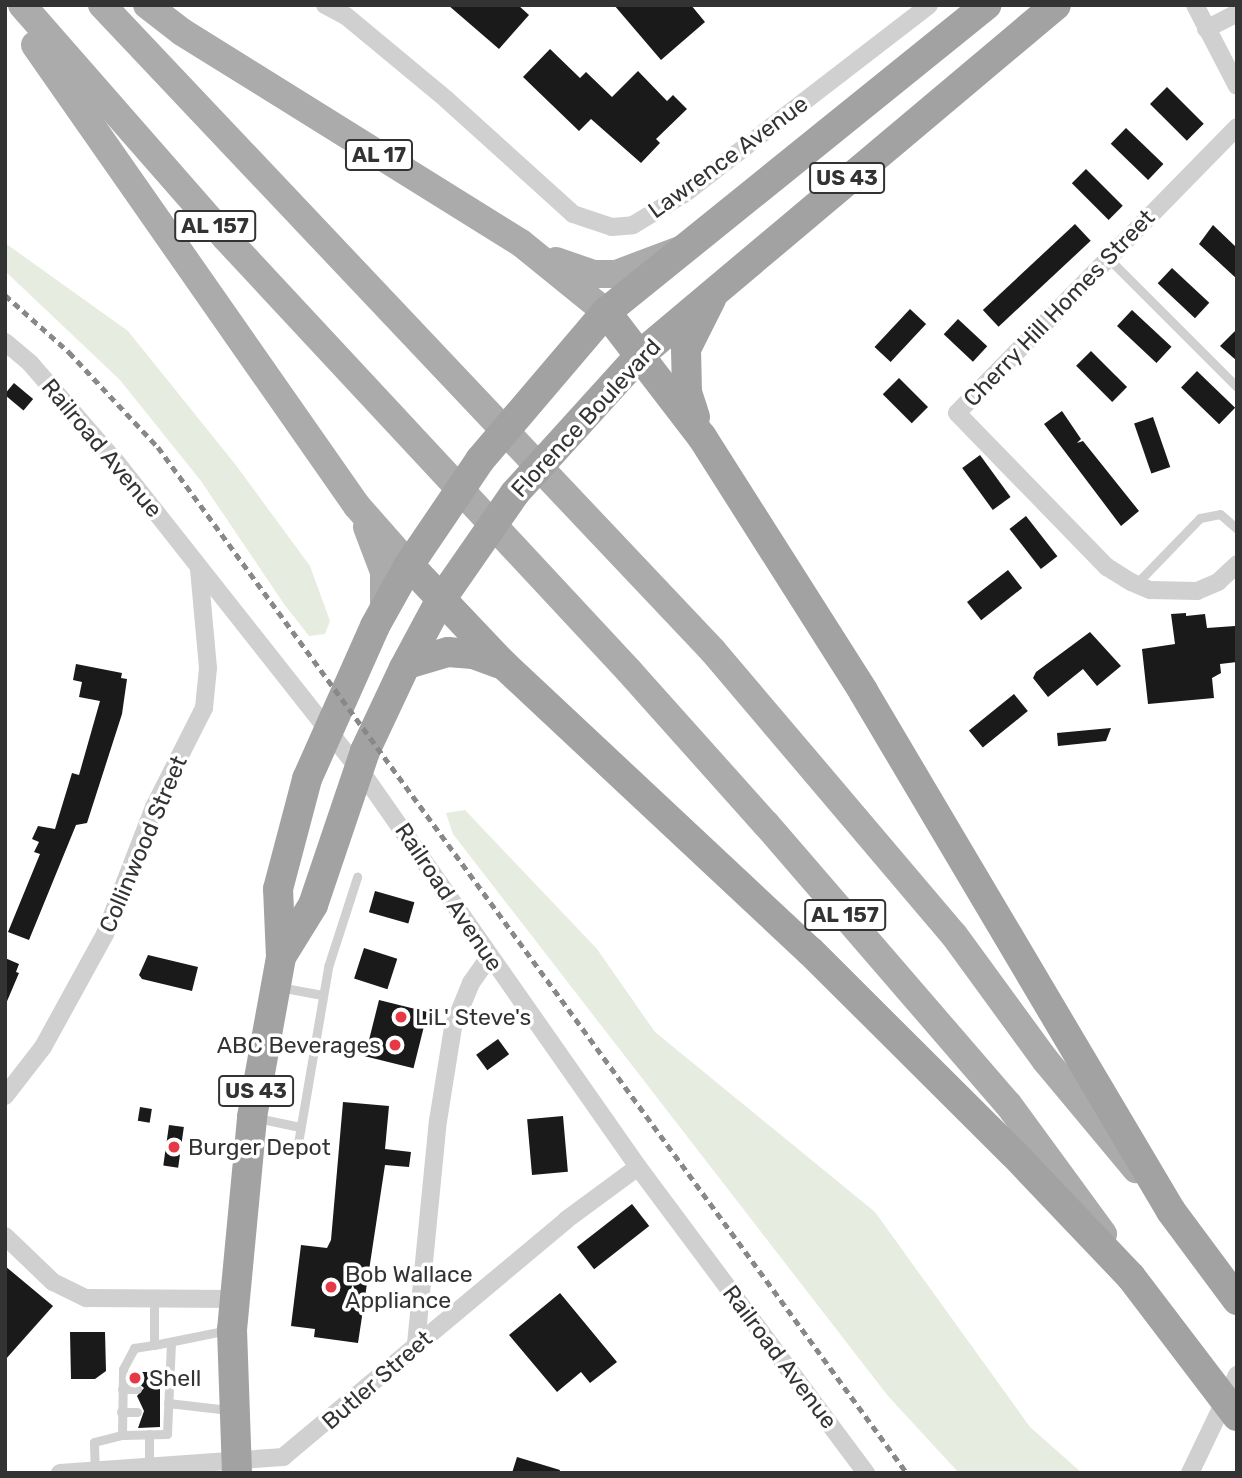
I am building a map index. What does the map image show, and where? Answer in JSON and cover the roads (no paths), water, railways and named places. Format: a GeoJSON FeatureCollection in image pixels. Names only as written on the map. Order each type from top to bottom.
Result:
{"type":"FeatureCollection","features":[{"type":"Feature","properties":{"kind":"highway","name":"Florence Boulevard"},"geometry":{"type":"LineString","coordinates":[[236,1468],[232,1330],[234,1299],[252,1117],[281,957],[278,889],[307,779],[379,618],[409,565],[480,460],[606,312],[987,5]]}},
{"type":"Feature","properties":{"kind":"highway","name":"Florence Boulevard"},"geometry":{"type":"LineString","coordinates":[[281,957],[313,905],[365,751],[406,666],[440,601],[515,493],[641,354],[718,285],[1056,5]]}},
{"type":"Feature","properties":{"kind":"highway"},"geometry":{"type":"LineString","coordinates":[[702,437],[687,393],[686,349],[718,285]]}},
{"type":"Feature","properties":{"kind":"highway","name":"AL 17"},"geometry":{"type":"LineString","coordinates":[[606,312],[641,354]]}},
{"type":"Feature","properties":{"kind":"highway"},"geometry":{"type":"LineString","coordinates":[[641,354],[702,437],[877,715],[1171,1211]]}},
{"type":"Feature","properties":{"kind":"highway"},"geometry":{"type":"LineString","coordinates":[[409,565],[504,666],[810,951],[1131,1277]]}},
{"type":"Feature","properties":{"kind":"highway"},"geometry":{"type":"LineString","coordinates":[[406,666],[448,652],[472,654],[504,666]]}},
{"type":"Feature","properties":{"kind":"highway","name":"AL 157"},"geometry":{"type":"LineString","coordinates":[[1171,1211],[1237,1300]]}},
{"type":"Feature","properties":{"kind":"highway","name":"AL 157"},"geometry":{"type":"LineString","coordinates":[[1131,1277],[1237,1416]]}},
{"type":"Feature","properties":{"kind":"main road"},"geometry":{"type":"LineString","coordinates":[[8,5],[357,506],[409,565]]}},
{"type":"Feature","properties":{"kind":"main road","name":"AL 157"},"geometry":{"type":"LineString","coordinates":[[22,5],[225,237],[536,571],[766,824],[1008,1104],[1131,1277]]}},
{"type":"Feature","properties":{"kind":"main road","name":"AL 157"},"geometry":{"type":"LineString","coordinates":[[102,5],[713,651],[837,794],[954,936],[1046,1061],[1171,1211]]}},
{"type":"Feature","properties":{"kind":"main road","name":"AL 17"},"geometry":{"type":"LineString","coordinates":[[147,5],[182,32],[521,243],[606,312]]}},
{"type":"Feature","properties":{"kind":"main road"},"geometry":{"type":"LineString","coordinates":[[521,243],[593,274],[616,274],[686,247]]}},
{"type":"Feature","properties":{"kind":"main road"},"geometry":{"type":"LineString","coordinates":[[357,506],[384,572],[379,618]]}},
{"type":"Feature","properties":{"kind":"street","name":"Lawrence Avenue"},"geometry":{"type":"LineString","coordinates":[[326,5],[346,16],[447,100],[573,214],[612,227],[633,225],[684,194],[929,5]]}},
{"type":"Feature","properties":{"kind":"street"},"geometry":{"type":"LineString","coordinates":[[1195,5],[1237,86]]}},
{"type":"Feature","properties":{"kind":"street"},"geometry":{"type":"LineString","coordinates":[[1206,29],[1237,13]]}},
{"type":"Feature","properties":{"kind":"street","name":"Cherry Hill Homes Street"},"geometry":{"type":"LineString","coordinates":[[1237,127],[957,413],[1107,567],[1136,584],[1150,590],[1197,591],[1218,582],[1237,564]]}},
{"type":"Feature","properties":{"kind":"street","name":"Railroad Avenue"},"geometry":{"type":"LineString","coordinates":[[5,342],[30,363],[117,463],[373,787],[638,1167],[866,1473]]}},
{"type":"Feature","properties":{"kind":"street","name":"Collinwood Street"},"geometry":{"type":"LineString","coordinates":[[5,1096],[43,1047],[105,934],[154,807],[204,708],[208,668],[200,569]]}},
{"type":"Feature","properties":{"kind":"street"},"geometry":{"type":"LineString","coordinates":[[415,1344],[438,1121],[453,1027],[471,983],[489,957]]}},
{"type":"Feature","properties":{"kind":"street","name":"Butler Street"},"geometry":{"type":"LineString","coordinates":[[60,1473],[149,1466],[236,1468],[283,1457],[566,1220],[638,1167]]}},
{"type":"Feature","properties":{"kind":"street"},"geometry":{"type":"LineString","coordinates":[[5,1236],[52,1282],[86,1298],[154,1301],[234,1299]]}},
{"type":"Feature","properties":{"kind":"street"},"geometry":{"type":"LineString","coordinates":[[1190,1473],[1237,1375]]}},
{"type":"Feature","properties":{"kind":"lane"},"geometry":{"type":"LineString","coordinates":[[1108,258],[1237,387]]}},
{"type":"Feature","properties":{"kind":"lane"},"geometry":{"type":"LineString","coordinates":[[1136,584],[1200,518],[1220,514],[1237,529]]}},
{"type":"Feature","properties":{"kind":"lane"},"geometry":{"type":"LineString","coordinates":[[296,1155],[322,995],[357,877]]}},
{"type":"Feature","properties":{"kind":"lane"},"geometry":{"type":"LineString","coordinates":[[274,986],[322,995]]}},
{"type":"Feature","properties":{"kind":"lane"},"geometry":{"type":"LineString","coordinates":[[252,1117],[300,1127]]}},
{"type":"Feature","properties":{"kind":"lane"},"geometry":{"type":"LineString","coordinates":[[154,1301],[154,1345]]}},
{"type":"Feature","properties":{"kind":"lane"},"geometry":{"type":"LineString","coordinates":[[122,1436],[123,1369],[134,1348],[232,1330]]}},
{"type":"Feature","properties":{"kind":"lane"},"geometry":{"type":"LineString","coordinates":[[95,1471],[94,1442],[122,1436],[167,1434],[165,1389],[171,1343]]}},
{"type":"Feature","properties":{"kind":"lane"},"geometry":{"type":"LineString","coordinates":[[122,1389],[137,1389]]}},
{"type":"Feature","properties":{"kind":"lane"},"geometry":{"type":"LineString","coordinates":[[166,1409],[234,1411]]}},
{"type":"Feature","properties":{"kind":"lane"},"geometry":{"type":"LineString","coordinates":[[121,1412],[138,1412]]}},
{"type":"Feature","properties":{"kind":"lane"},"geometry":{"type":"LineString","coordinates":[[149,1434],[149,1466]]}},
{"type":"Feature","properties":{"kind":"railway"},"geometry":{"type":"LineString","coordinates":[[5,295],[69,352],[158,447],[907,1473]]}},
{"type":"Feature","properties":{"kind":"place","name":"LiL' Steve's"},"geometry":{"type":"Point","coordinates":[401,1017]}},
{"type":"Feature","properties":{"kind":"place","name":"ABC Beverages"},"geometry":{"type":"Point","coordinates":[395,1045]}},
{"type":"Feature","properties":{"kind":"place","name":"Burger Depot"},"geometry":{"type":"Point","coordinates":[174,1147]}},
{"type":"Feature","properties":{"kind":"place","name":"Bob Wallace Appliance"},"geometry":{"type":"Point","coordinates":[331,1287]}},
{"type":"Feature","properties":{"kind":"place","name":"Shell"},"geometry":{"type":"Point","coordinates":[135,1378]}}]}
